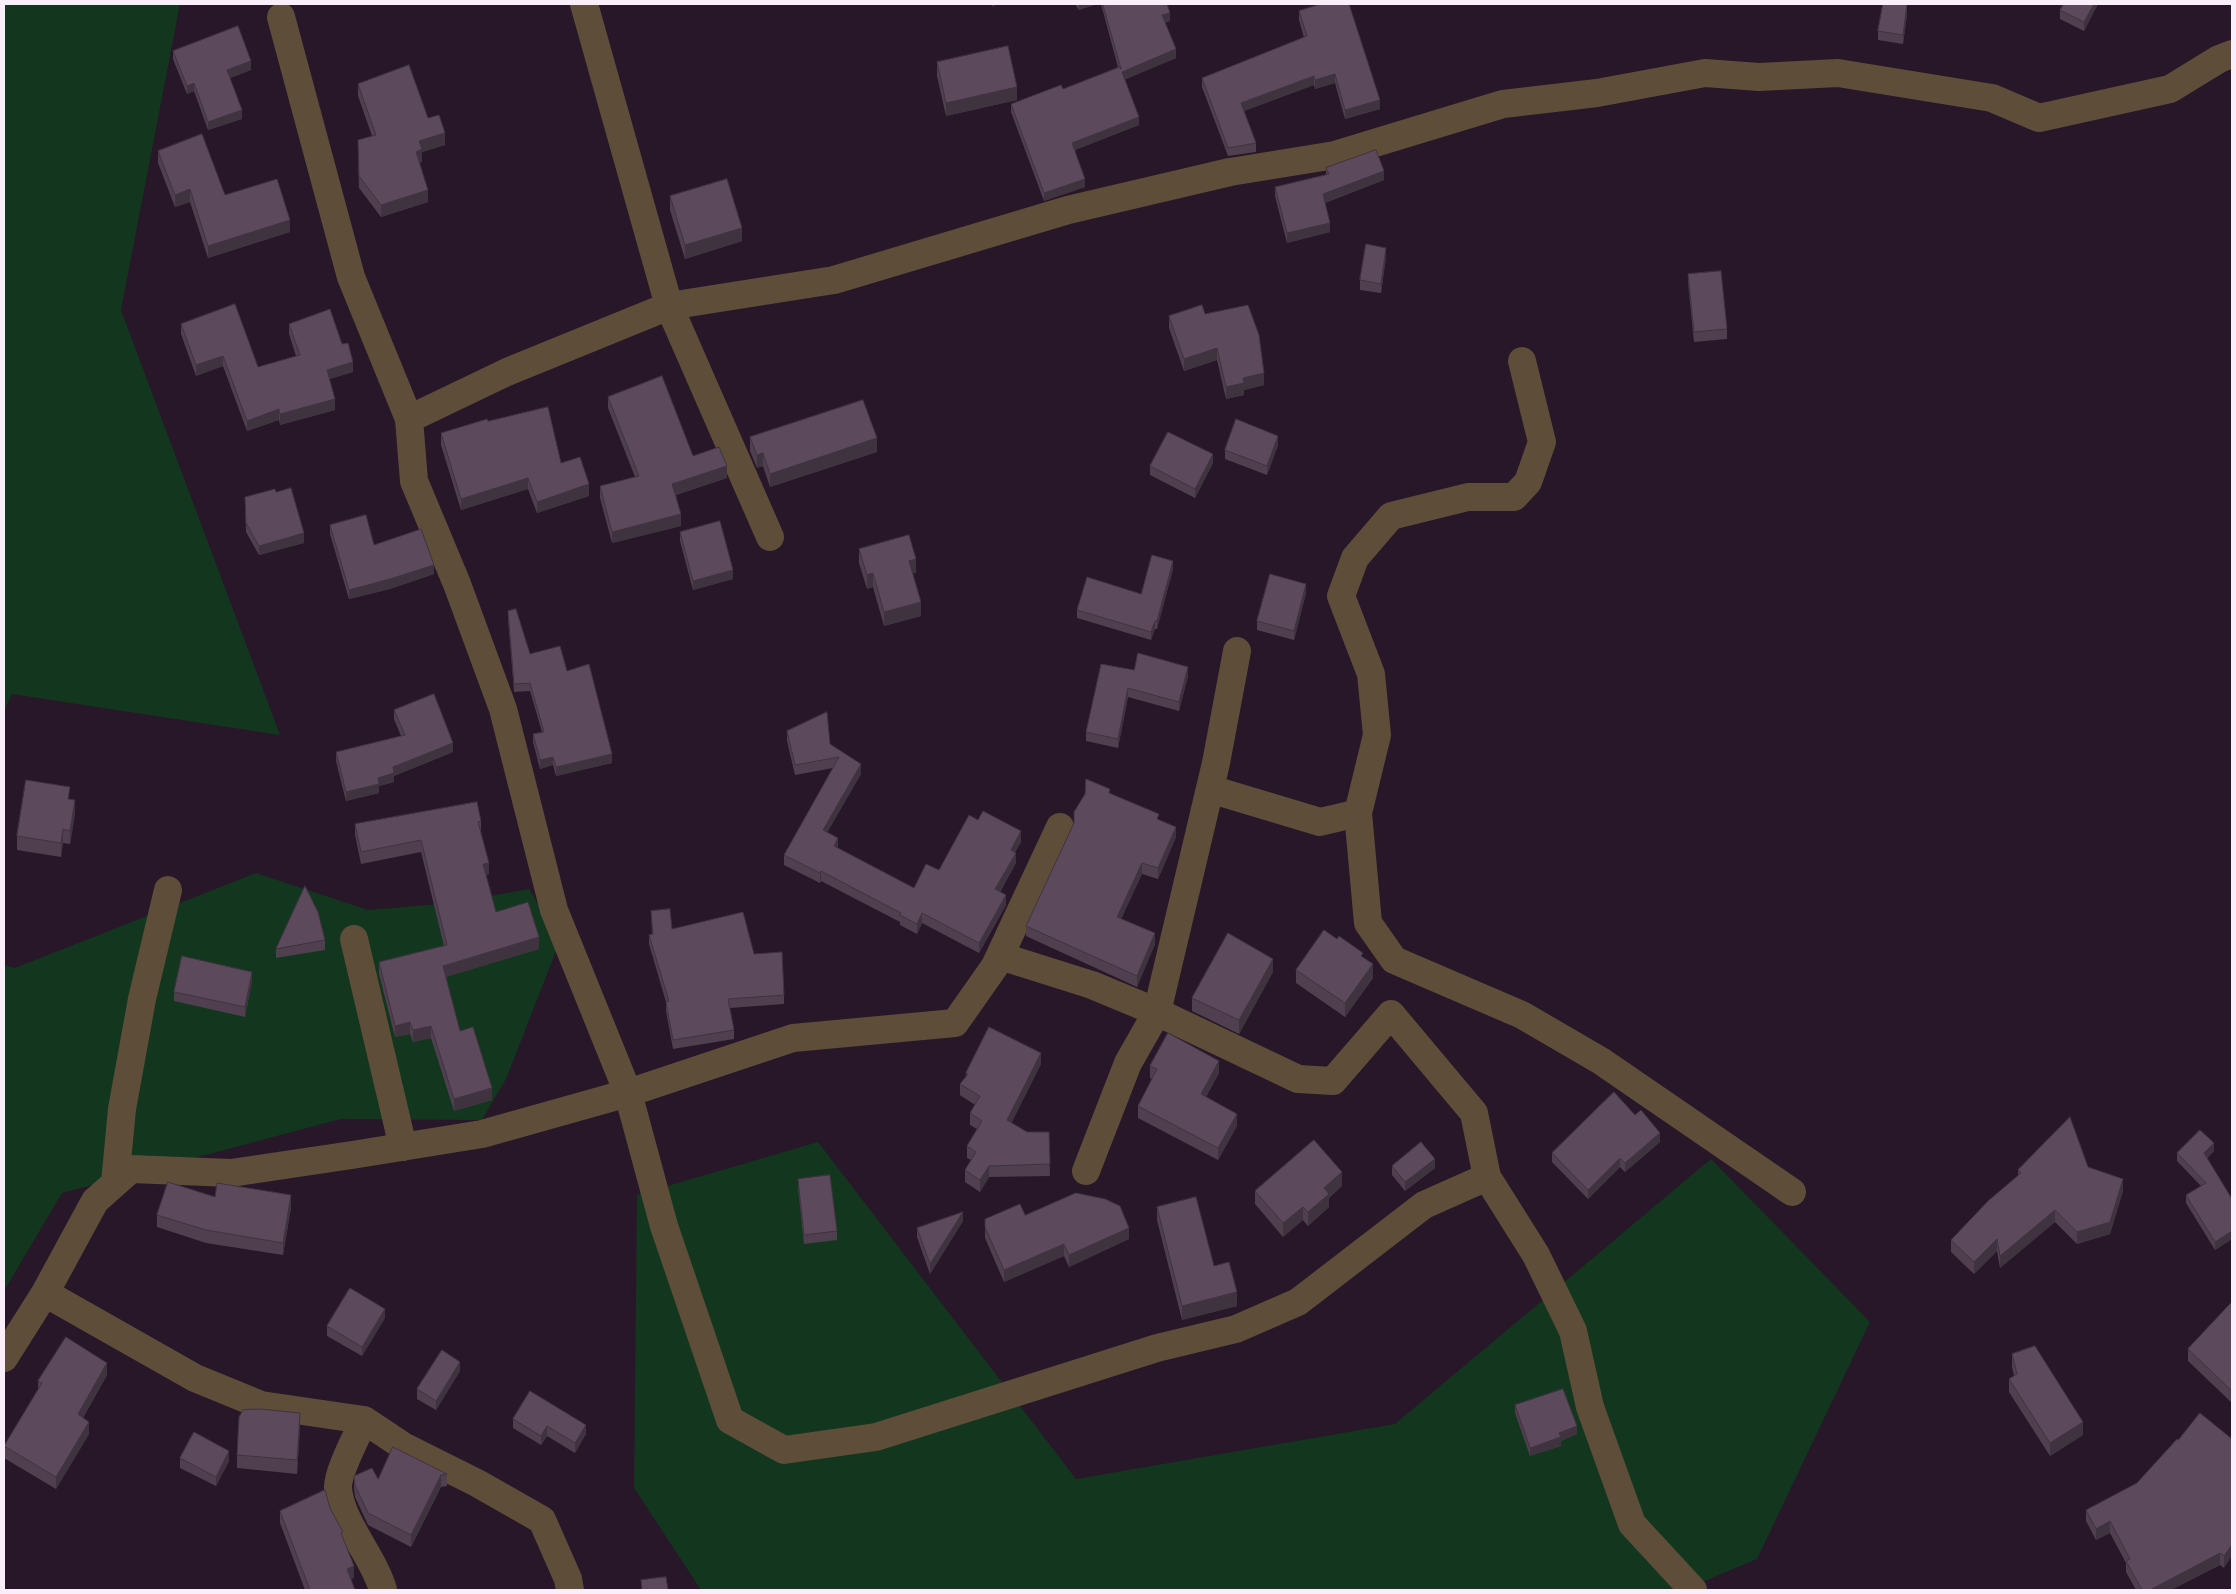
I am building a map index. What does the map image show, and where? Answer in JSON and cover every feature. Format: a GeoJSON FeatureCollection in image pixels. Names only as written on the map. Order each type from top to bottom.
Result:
{"type":"FeatureCollection","features":[{"type":"Feature","properties":{"kind":"street"},"geometry":{"type":"LineString","coordinates":[[584,4],[668,306],[770,537]]}},
{"type":"Feature","properties":{"kind":"street"},"geometry":{"type":"LineString","coordinates":[[281,17],[351,277],[409,419],[414,481],[457,584],[503,709],[554,910],[628,1093],[664,1226],[730,1420],[784,1450],[876,1437],[1157,1348],[1236,1329],[1298,1302],[1424,1205],[1487,1177]]}},
{"type":"Feature","properties":{"kind":"street"},"geometry":{"type":"LineString","coordinates":[[409,419],[507,372],[668,306],[834,280],[1068,210],[1230,172],[1335,155],[1503,104],[1597,93],[1705,73],[1759,77],[1838,74],[1992,98],[2039,118],[2170,89],[2219,59],[2232,54]]}},
{"type":"Feature","properties":{"kind":"street"},"geometry":{"type":"LineString","coordinates":[[1522,361],[1542,442],[1528,482],[1514,497],[1468,496],[1391,516],[1355,558],[1341,596],[1371,674],[1377,735],[1358,813],[1368,923],[1394,960],[1522,1015],[1600,1061],[1792,1192]]}},
{"type":"Feature","properties":{"kind":"street"},"geometry":{"type":"LineString","coordinates":[[1086,1171],[1128,1063],[1157,1012],[1210,789],[1237,652]]}},
{"type":"Feature","properties":{"kind":"street"},"geometry":{"type":"LineString","coordinates":[[1210,789],[1320,822],[1358,813]]}},
{"type":"Feature","properties":{"kind":"street"},"geometry":{"type":"LineString","coordinates":[[4,1358],[45,1293],[95,1201],[131,1169],[231,1173],[482,1134],[628,1093],[793,1038],[955,1023],[995,966],[1060,827]]}},
{"type":"Feature","properties":{"kind":"street"},"geometry":{"type":"LineString","coordinates":[[115,1183],[125,1090],[142,999],[168,890]]}},
{"type":"Feature","properties":{"kind":"street"},"geometry":{"type":"LineString","coordinates":[[354,939],[403,1147]]}},
{"type":"Feature","properties":{"kind":"street"},"geometry":{"type":"LineString","coordinates":[[1000,956],[1092,985],[1157,1012],[1298,1079],[1333,1081],[1391,1014],[1474,1113],[1487,1177],[1536,1255],[1573,1331],[1590,1407],[1632,1524],[1693,1590]]}},
{"type":"Feature","properties":{"kind":"street"},"geometry":{"type":"LineString","coordinates":[[45,1293],[195,1378],[261,1405],[364,1420],[403,1446],[477,1483],[542,1520],[568,1578],[570,1590]]}},
{"type":"Feature","properties":{"kind":"street"},"geometry":{"type":"LineString","coordinates":[[364,1420],[340,1475],[338,1488],[343,1509],[379,1578],[383,1590]]}},
{"type":"Feature","properties":{"kind":"green space"},"geometry":{"type":"Polygon","coordinates":[[[4,4],[180,4],[121,310],[280,735],[12,694],[4,712],[4,4]]]}},
{"type":"Feature","properties":{"kind":"green space"},"geometry":{"type":"Polygon","coordinates":[[[256,873],[368,910],[452,903],[529,889],[560,941],[506,1079],[482,1120],[341,1119],[62,1193],[4,1291],[4,965],[15,968],[256,873]]]}},
{"type":"Feature","properties":{"kind":"green space"},"geometry":{"type":"Polygon","coordinates":[[[818,1142],[1076,1479],[1395,1424],[1711,1159],[1870,1322],[1757,1559],[1683,1590],[701,1590],[634,1488],[637,1195],[818,1142]]]}},
{"type":"Feature","properties":{"kind":"building"},"geometry":{"type":"Polygon","coordinates":[[[1103,4],[1167,4],[1170,13],[1162,15],[1176,49],[1122,72],[1139,117],[1072,143],[1085,179],[1044,193],[1011,104],[1061,85],[1063,89],[1120,67],[1121,69],[1103,4]]]}},
{"type":"Feature","properties":{"kind":"building"},"geometry":{"type":"Polygon","coordinates":[[[1321,4],[1349,4],[1380,100],[1345,110],[1335,74],[1315,80],[1314,76],[1241,103],[1256,143],[1228,148],[1202,78],[1307,36],[1299,11],[1321,4]]]}},
{"type":"Feature","properties":{"kind":"building"},"geometry":{"type":"Polygon","coordinates":[[[1883,4],[1907,4],[1903,35],[1878,31],[1883,4]]]}},
{"type":"Feature","properties":{"kind":"building"},"geometry":{"type":"Polygon","coordinates":[[[2064,4],[2094,4],[2084,22],[2060,10],[2064,4]]]}},
{"type":"Feature","properties":{"kind":"building"},"geometry":{"type":"Polygon","coordinates":[[[238,26],[251,61],[227,70],[242,110],[208,122],[194,83],[187,86],[173,51],[238,26]]]}},
{"type":"Feature","properties":{"kind":"building"},"geometry":{"type":"Polygon","coordinates":[[[1008,46],[1017,87],[946,103],[937,62],[1008,46]]]}},
{"type":"Feature","properties":{"kind":"building"},"geometry":{"type":"Polygon","coordinates":[[[409,65],[428,118],[439,115],[445,133],[419,141],[422,149],[416,152],[428,190],[381,205],[359,176],[358,140],[376,135],[358,84],[409,65]]]}},
{"type":"Feature","properties":{"kind":"building"},"geometry":{"type":"Polygon","coordinates":[[[202,134],[225,195],[277,179],[290,220],[208,246],[190,189],[175,195],[158,151],[202,134]]]}},
{"type":"Feature","properties":{"kind":"building"},"geometry":{"type":"Polygon","coordinates":[[[1376,150],[1384,171],[1323,194],[1330,223],[1287,233],[1275,187],[1329,174],[1326,168],[1376,150]]]}},
{"type":"Feature","properties":{"kind":"building"},"geometry":{"type":"Polygon","coordinates":[[[727,179],[742,228],[685,245],[670,196],[727,179]]]}},
{"type":"Feature","properties":{"kind":"building"},"geometry":{"type":"Polygon","coordinates":[[[1366,244],[1386,248],[1381,284],[1360,280],[1366,244]]]}},
{"type":"Feature","properties":{"kind":"building"},"geometry":{"type":"Polygon","coordinates":[[[1721,271],[1727,329],[1694,332],[1688,274],[1721,271]]]}},
{"type":"Feature","properties":{"kind":"building"},"geometry":{"type":"Polygon","coordinates":[[[235,304],[258,367],[300,355],[289,324],[330,309],[342,344],[348,343],[353,362],[327,370],[335,399],[280,414],[279,409],[247,421],[223,356],[196,365],[181,324],[235,304]]]}},
{"type":"Feature","properties":{"kind":"building"},"geometry":{"type":"Polygon","coordinates":[[[1202,305],[1205,314],[1248,305],[1259,335],[1264,373],[1243,378],[1244,383],[1226,387],[1217,348],[1184,359],[1169,316],[1202,305]]]}},
{"type":"Feature","properties":{"kind":"building"},"geometry":{"type":"Polygon","coordinates":[[[662,376],[693,456],[719,447],[727,466],[672,484],[681,514],[612,532],[600,486],[639,476],[608,397],[662,376]]]}},
{"type":"Feature","properties":{"kind":"building"},"geometry":{"type":"Polygon","coordinates":[[[863,400],[877,438],[770,474],[763,453],[757,455],[750,437],[863,400]]]}},
{"type":"Feature","properties":{"kind":"building"},"geometry":{"type":"Polygon","coordinates":[[[548,407],[561,463],[580,457],[589,484],[537,502],[528,478],[461,499],[441,433],[487,419],[488,421],[548,407]]]}},
{"type":"Feature","properties":{"kind":"building"},"geometry":{"type":"Polygon","coordinates":[[[1236,419],[1278,436],[1267,466],[1225,450],[1236,419]]]}},
{"type":"Feature","properties":{"kind":"building"},"geometry":{"type":"Polygon","coordinates":[[[1168,432],[1213,454],[1195,489],[1150,466],[1168,432]]]}},
{"type":"Feature","properties":{"kind":"building"},"geometry":{"type":"Polygon","coordinates":[[[291,488],[304,533],[259,546],[246,523],[245,497],[275,489],[276,492],[291,488]]]}},
{"type":"Feature","properties":{"kind":"building"},"geometry":{"type":"Polygon","coordinates":[[[366,515],[374,545],[421,529],[434,565],[349,590],[330,525],[366,515]]]}},
{"type":"Feature","properties":{"kind":"building"},"geometry":{"type":"Polygon","coordinates":[[[720,521],[733,570],[693,581],[680,532],[720,521]]]}},
{"type":"Feature","properties":{"kind":"building"},"geometry":{"type":"Polygon","coordinates":[[[909,535],[916,559],[909,561],[921,602],[884,612],[873,573],[867,575],[859,549],[909,535]]]}},
{"type":"Feature","properties":{"kind":"building"},"geometry":{"type":"Polygon","coordinates":[[[1152,555],[1173,561],[1157,621],[1155,621],[1151,632],[1077,610],[1087,577],[1141,594],[1152,555]]]}},
{"type":"Feature","properties":{"kind":"building"},"geometry":{"type":"Polygon","coordinates":[[[1270,574],[1306,584],[1294,631],[1257,621],[1270,574]]]}},
{"type":"Feature","properties":{"kind":"building"},"geometry":{"type":"Polygon","coordinates":[[[516,609],[530,654],[560,646],[567,671],[589,664],[612,754],[556,767],[553,757],[540,760],[533,734],[544,732],[530,683],[514,684],[508,611],[516,609]]]}},
{"type":"Feature","properties":{"kind":"building"},"geometry":{"type":"Polygon","coordinates":[[[1138,653],[1188,667],[1179,702],[1128,688],[1118,739],[1086,732],[1101,664],[1134,670],[1138,653]]]}},
{"type":"Feature","properties":{"kind":"building"},"geometry":{"type":"Polygon","coordinates":[[[434,694],[453,743],[393,767],[394,773],[378,778],[379,784],[346,792],[336,752],[405,735],[394,710],[434,694]]]}},
{"type":"Feature","properties":{"kind":"building"},"geometry":{"type":"Polygon","coordinates":[[[827,712],[830,744],[861,764],[823,830],[838,838],[834,846],[914,888],[926,864],[939,870],[969,815],[978,820],[983,811],[1021,831],[1011,850],[1016,853],[995,889],[1006,895],[979,943],[922,913],[917,924],[900,915],[901,913],[821,871],[820,873],[784,855],[839,757],[795,765],[787,731],[827,712]]]}},
{"type":"Feature","properties":{"kind":"building"},"geometry":{"type":"Polygon","coordinates":[[[1086,779],[1110,789],[1109,793],[1159,814],[1157,819],[1176,827],[1158,868],[1142,863],[1117,917],[1155,933],[1137,976],[1026,926],[1074,823],[1074,812],[1085,794],[1086,779]]]}},
{"type":"Feature","properties":{"kind":"building"},"geometry":{"type":"Polygon","coordinates":[[[26,780],[70,787],[68,799],[75,800],[70,831],[63,829],[61,843],[17,836],[26,780]]]}},
{"type":"Feature","properties":{"kind":"building"},"geometry":{"type":"Polygon","coordinates":[[[477,802],[481,821],[478,822],[489,863],[483,864],[496,912],[528,902],[539,937],[443,966],[460,1031],[473,1027],[492,1088],[454,1099],[431,1026],[413,1030],[410,1022],[395,1026],[379,962],[447,945],[421,840],[361,852],[355,824],[477,802]]]}},
{"type":"Feature","properties":{"kind":"building"},"geometry":{"type":"Polygon","coordinates":[[[305,886],[318,912],[325,940],[276,949],[305,886]]]}},
{"type":"Feature","properties":{"kind":"building"},"geometry":{"type":"Polygon","coordinates":[[[670,909],[672,929],[743,912],[754,954],[782,952],[784,995],[728,999],[734,1030],[673,1040],[666,1002],[669,1001],[649,935],[653,934],[651,911],[670,909]]]}},
{"type":"Feature","properties":{"kind":"building"},"geometry":{"type":"Polygon","coordinates":[[[1324,930],[1337,939],[1339,936],[1363,953],[1361,956],[1373,964],[1345,1003],[1296,970],[1324,930]]]}},
{"type":"Feature","properties":{"kind":"building"},"geometry":{"type":"Polygon","coordinates":[[[1228,933],[1273,959],[1239,1020],[1192,998],[1228,933]]]}},
{"type":"Feature","properties":{"kind":"building"},"geometry":{"type":"Polygon","coordinates":[[[182,956],[252,972],[245,1007],[174,992],[182,956]]]}},
{"type":"Feature","properties":{"kind":"building"},"geometry":{"type":"Polygon","coordinates":[[[989,1027],[1041,1053],[1007,1120],[1027,1132],[1049,1132],[1050,1164],[989,1166],[980,1180],[965,1170],[976,1152],[967,1146],[982,1121],[970,1113],[980,1096],[960,1084],[968,1074],[966,1073],[989,1027]]]}},
{"type":"Feature","properties":{"kind":"building"},"geometry":{"type":"Polygon","coordinates":[[[1168,1033],[1219,1061],[1201,1094],[1237,1114],[1218,1148],[1138,1106],[1157,1069],[1150,1066],[1168,1033]]]}},
{"type":"Feature","properties":{"kind":"building"},"geometry":{"type":"Polygon","coordinates":[[[1614,1092],[1635,1115],[1641,1110],[1660,1133],[1625,1163],[1620,1158],[1588,1190],[1552,1153],[1614,1092]]]}},
{"type":"Feature","properties":{"kind":"building"},"geometry":{"type":"Polygon","coordinates":[[[2070,1117],[2088,1167],[2123,1179],[2110,1222],[2077,1232],[2055,1210],[2000,1256],[1997,1239],[1974,1262],[1951,1240],[1988,1201],[2021,1173],[2018,1170],[2070,1117]]]}},
{"type":"Feature","properties":{"kind":"building"},"geometry":{"type":"Polygon","coordinates":[[[2200,1130],[2214,1143],[2204,1153],[2232,1199],[2232,1231],[2215,1242],[2186,1195],[2206,1183],[2177,1153],[2200,1130]]]}},
{"type":"Feature","properties":{"kind":"building"},"geometry":{"type":"Polygon","coordinates":[[[1314,1140],[1342,1172],[1324,1188],[1329,1194],[1308,1212],[1303,1207],[1283,1223],[1255,1191],[1314,1140]]]}},
{"type":"Feature","properties":{"kind":"building"},"geometry":{"type":"Polygon","coordinates":[[[1421,1142],[1435,1159],[1405,1182],[1392,1166],[1421,1142]]]}},
{"type":"Feature","properties":{"kind":"building"},"geometry":{"type":"Polygon","coordinates":[[[830,1175],[837,1231],[804,1235],[798,1179],[830,1175]]]}},
{"type":"Feature","properties":{"kind":"building"},"geometry":{"type":"Polygon","coordinates":[[[168,1182],[215,1197],[217,1183],[291,1195],[283,1243],[206,1230],[157,1215],[168,1182]]]}},
{"type":"Feature","properties":{"kind":"building"},"geometry":{"type":"Polygon","coordinates":[[[1076,1193],[1105,1199],[1120,1206],[1129,1228],[1069,1255],[1064,1244],[1004,1270],[985,1227],[985,1219],[1020,1204],[1025,1215],[1076,1193]]]}},
{"type":"Feature","properties":{"kind":"building"},"geometry":{"type":"Polygon","coordinates":[[[1196,1197],[1214,1266],[1229,1262],[1237,1292],[1182,1306],[1157,1207],[1196,1197]]]}},
{"type":"Feature","properties":{"kind":"building"},"geometry":{"type":"Polygon","coordinates":[[[963,1212],[930,1264],[917,1228],[963,1212]]]}},
{"type":"Feature","properties":{"kind":"building"},"geometry":{"type":"Polygon","coordinates":[[[350,1288],[385,1309],[362,1347],[327,1326],[350,1288]]]}},
{"type":"Feature","properties":{"kind":"building"},"geometry":{"type":"Polygon","coordinates":[[[2232,1302],[2232,1388],[2231,1390],[2188,1349],[2232,1302]]]}},
{"type":"Feature","properties":{"kind":"building"},"geometry":{"type":"Polygon","coordinates":[[[66,1337],[107,1363],[78,1414],[89,1422],[56,1477],[4,1446],[42,1383],[38,1381],[66,1337]]]}},
{"type":"Feature","properties":{"kind":"building"},"geometry":{"type":"Polygon","coordinates":[[[2035,1346],[2083,1422],[2050,1443],[2009,1379],[2017,1374],[2012,1354],[2035,1346]]]}},
{"type":"Feature","properties":{"kind":"building"},"geometry":{"type":"Polygon","coordinates":[[[442,1350],[460,1362],[436,1401],[417,1389],[442,1350]]]}},
{"type":"Feature","properties":{"kind":"building"},"geometry":{"type":"Polygon","coordinates":[[[1563,1389],[1577,1426],[1559,1433],[1561,1437],[1530,1448],[1515,1405],[1563,1389]]]}},
{"type":"Feature","properties":{"kind":"building"},"geometry":{"type":"Polygon","coordinates":[[[530,1391],[586,1425],[575,1443],[547,1426],[541,1436],[513,1419],[530,1391]]]}},
{"type":"Feature","properties":{"kind":"building"},"geometry":{"type":"Polygon","coordinates":[[[260,1409],[300,1413],[297,1460],[237,1455],[239,1417],[243,1410],[260,1409]]]}},
{"type":"Feature","properties":{"kind":"building"},"geometry":{"type":"Polygon","coordinates":[[[2200,1413],[2232,1439],[2232,1545],[2224,1556],[2220,1553],[2150,1590],[2142,1590],[2126,1561],[2130,1559],[2110,1521],[2096,1529],[2086,1510],[2137,1483],[2178,1440],[2200,1413]]]}},
{"type":"Feature","properties":{"kind":"building"},"geometry":{"type":"Polygon","coordinates":[[[194,1432],[229,1451],[216,1477],[180,1458],[194,1432]]]}},
{"type":"Feature","properties":{"kind":"building"},"geometry":{"type":"Polygon","coordinates":[[[393,1447],[447,1474],[441,1475],[411,1535],[368,1513],[355,1485],[354,1476],[372,1468],[378,1479],[393,1447]]]}},
{"type":"Feature","properties":{"kind":"building"},"geometry":{"type":"Polygon","coordinates":[[[325,1490],[330,1508],[343,1532],[341,1533],[354,1566],[347,1569],[355,1590],[310,1590],[280,1511],[325,1490]]]}},
{"type":"Feature","properties":{"kind":"building"},"geometry":{"type":"Polygon","coordinates":[[[666,1577],[668,1590],[642,1590],[641,1580],[666,1577]]]}}]}
